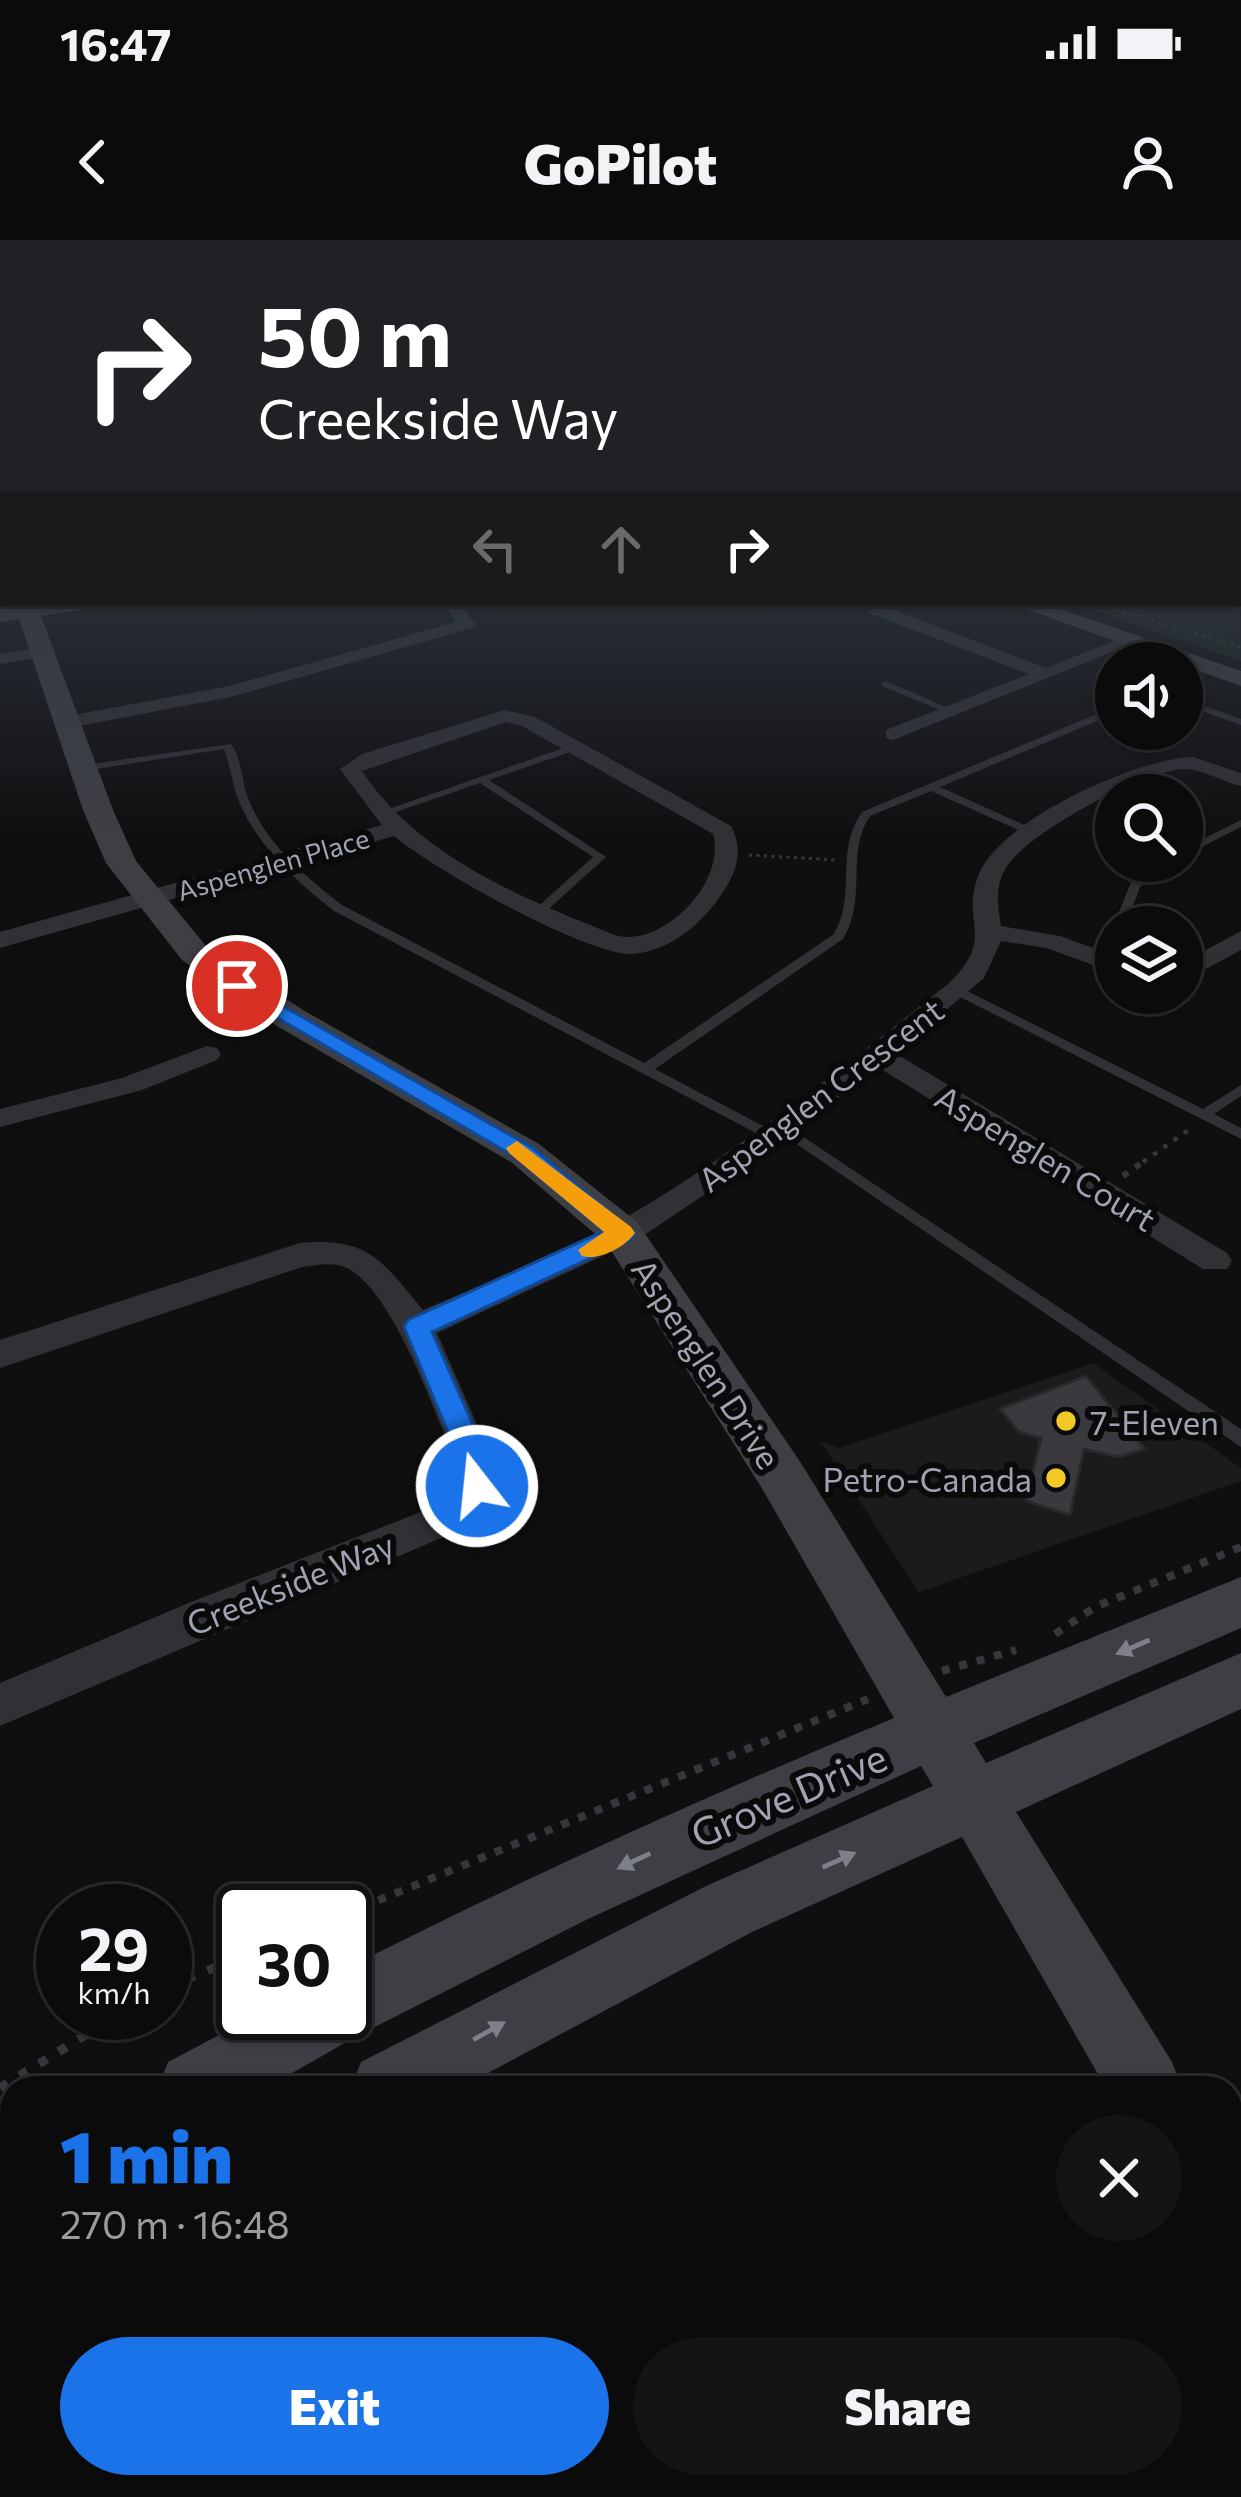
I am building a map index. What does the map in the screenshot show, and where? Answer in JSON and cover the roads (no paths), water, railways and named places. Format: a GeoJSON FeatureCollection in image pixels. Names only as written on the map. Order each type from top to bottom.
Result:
{"type":"FeatureCollection","features":[{"type":"Feature","properties":{"kind":"street","name":"Aspenglen Drive"},"geometry":{"type":"LineString","coordinates":[[29,627],[43,652],[122,863],[194,953],[237,986],[525,1153],[622,1233],[698,1343],[1139,2076]]}},
{"type":"Feature","properties":{"kind":"street"},"geometry":{"type":"LineString","coordinates":[[68,722],[207,697],[304,663],[452,627]]}},
{"type":"Feature","properties":{"kind":"street"},"geometry":{"type":"LineString","coordinates":[[923,627],[1046,674]]}},
{"type":"Feature","properties":{"kind":"street"},"geometry":{"type":"LineString","coordinates":[[1090,627],[1241,680]]}},
{"type":"Feature","properties":{"kind":"street"},"geometry":{"type":"LineString","coordinates":[[893,734],[1130,641]]}},
{"type":"Feature","properties":{"kind":"street"},"geometry":{"type":"LineString","coordinates":[[0,659],[43,652]]}},
{"type":"Feature","properties":{"kind":"street","name":"Aspenglen Place"},"geometry":{"type":"LineString","coordinates":[[505,716],[528,721],[575,747],[713,824],[728,839],[723,874],[701,906],[638,946],[617,944],[463,874],[390,820],[350,769],[369,758],[505,716]]}},
{"type":"Feature","properties":{"kind":"street","name":"Aspenglen Crescent"},"geometry":{"type":"LineString","coordinates":[[622,1233],[778,1133],[957,990],[986,957],[992,932],[989,877],[1006,848],[1028,831],[1170,764],[1193,763],[1241,780]]}},
{"type":"Feature","properties":{"kind":"street","name":"Aspenglen Place"},"geometry":{"type":"LineString","coordinates":[[0,940],[282,861],[390,820]]}},
{"type":"Feature","properties":{"kind":"street"},"geometry":{"type":"LineString","coordinates":[[992,932],[1095,951]]}},
{"type":"Feature","properties":{"kind":"street"},"geometry":{"type":"LineString","coordinates":[[1203,962],[1241,939]]}},
{"type":"Feature","properties":{"kind":"street"},"geometry":{"type":"LineString","coordinates":[[0,1118],[132,1084],[207,1054]]}},
{"type":"Feature","properties":{"kind":"street","name":"Aspenglen Court"},"geometry":{"type":"LineString","coordinates":[[878,1054],[1215,1261]]}},
{"type":"Feature","properties":{"kind":"street"},"geometry":{"type":"LineString","coordinates":[[417,1327],[622,1233]]}},
{"type":"Feature","properties":{"kind":"street","name":"Creekside Way"},"geometry":{"type":"LineString","coordinates":[[0,1354],[300,1255],[335,1252],[364,1262],[417,1327],[477,1468],[477,1486],[466,1507],[426,1529],[206,1615],[0,1705]]}},
{"type":"Feature","properties":{"kind":"street","name":"Grove Drive"},"geometry":{"type":"LineString","coordinates":[[372,1992],[695,1833],[920,1707],[1241,1602]]}},
{"type":"Feature","properties":{"kind":"street"},"geometry":{"type":"LineString","coordinates":[[410,2076],[729,1909],[1241,1680]]}},
{"type":"Feature","properties":{"kind":"street"},"geometry":{"type":"LineString","coordinates":[[216,2076],[282,2040]]}},
{"type":"Feature","properties":{"kind":"lane"},"geometry":{"type":"LineString","coordinates":[[885,684],[950,712]]}},
{"type":"Feature","properties":{"kind":"lane"},"geometry":{"type":"LineString","coordinates":[[1203,708],[1241,722]]}},
{"type":"Feature","properties":{"kind":"lane"},"geometry":{"type":"LineString","coordinates":[[648,1067],[839,936],[850,914],[861,818],[1095,718]]}},
{"type":"Feature","properties":{"kind":"lane"},"geometry":{"type":"LineString","coordinates":[[84,768],[227,746],[250,817],[282,861],[313,889],[374,930],[778,1133],[1241,1439]]}},
{"type":"Feature","properties":{"kind":"lane"},"geometry":{"type":"LineString","coordinates":[[390,820],[480,779],[575,747]]}},
{"type":"Feature","properties":{"kind":"lane"},"geometry":{"type":"LineString","coordinates":[[480,779],[600,856],[538,910]]}},
{"type":"Feature","properties":{"kind":"lane"},"geometry":{"type":"LineString","coordinates":[[929,786],[1028,831]]}},
{"type":"Feature","properties":{"kind":"lane"},"geometry":{"type":"LineString","coordinates":[[1203,843],[1241,823]]}},
{"type":"Feature","properties":{"kind":"lane"},"geometry":{"type":"LineString","coordinates":[[957,990],[1241,1134]]}},
{"type":"Feature","properties":{"kind":"lane"},"geometry":{"type":"LineString","coordinates":[[1205,1114],[1241,1089]]}},
{"type":"Feature","properties":{"kind":"place","name":"7-Eleven"},"geometry":{"type":"Point","coordinates":[1066,1421]}},
{"type":"Feature","properties":{"kind":"place","name":"Petro-Canada"},"geometry":{"type":"Point","coordinates":[1056,1478]}}]}
